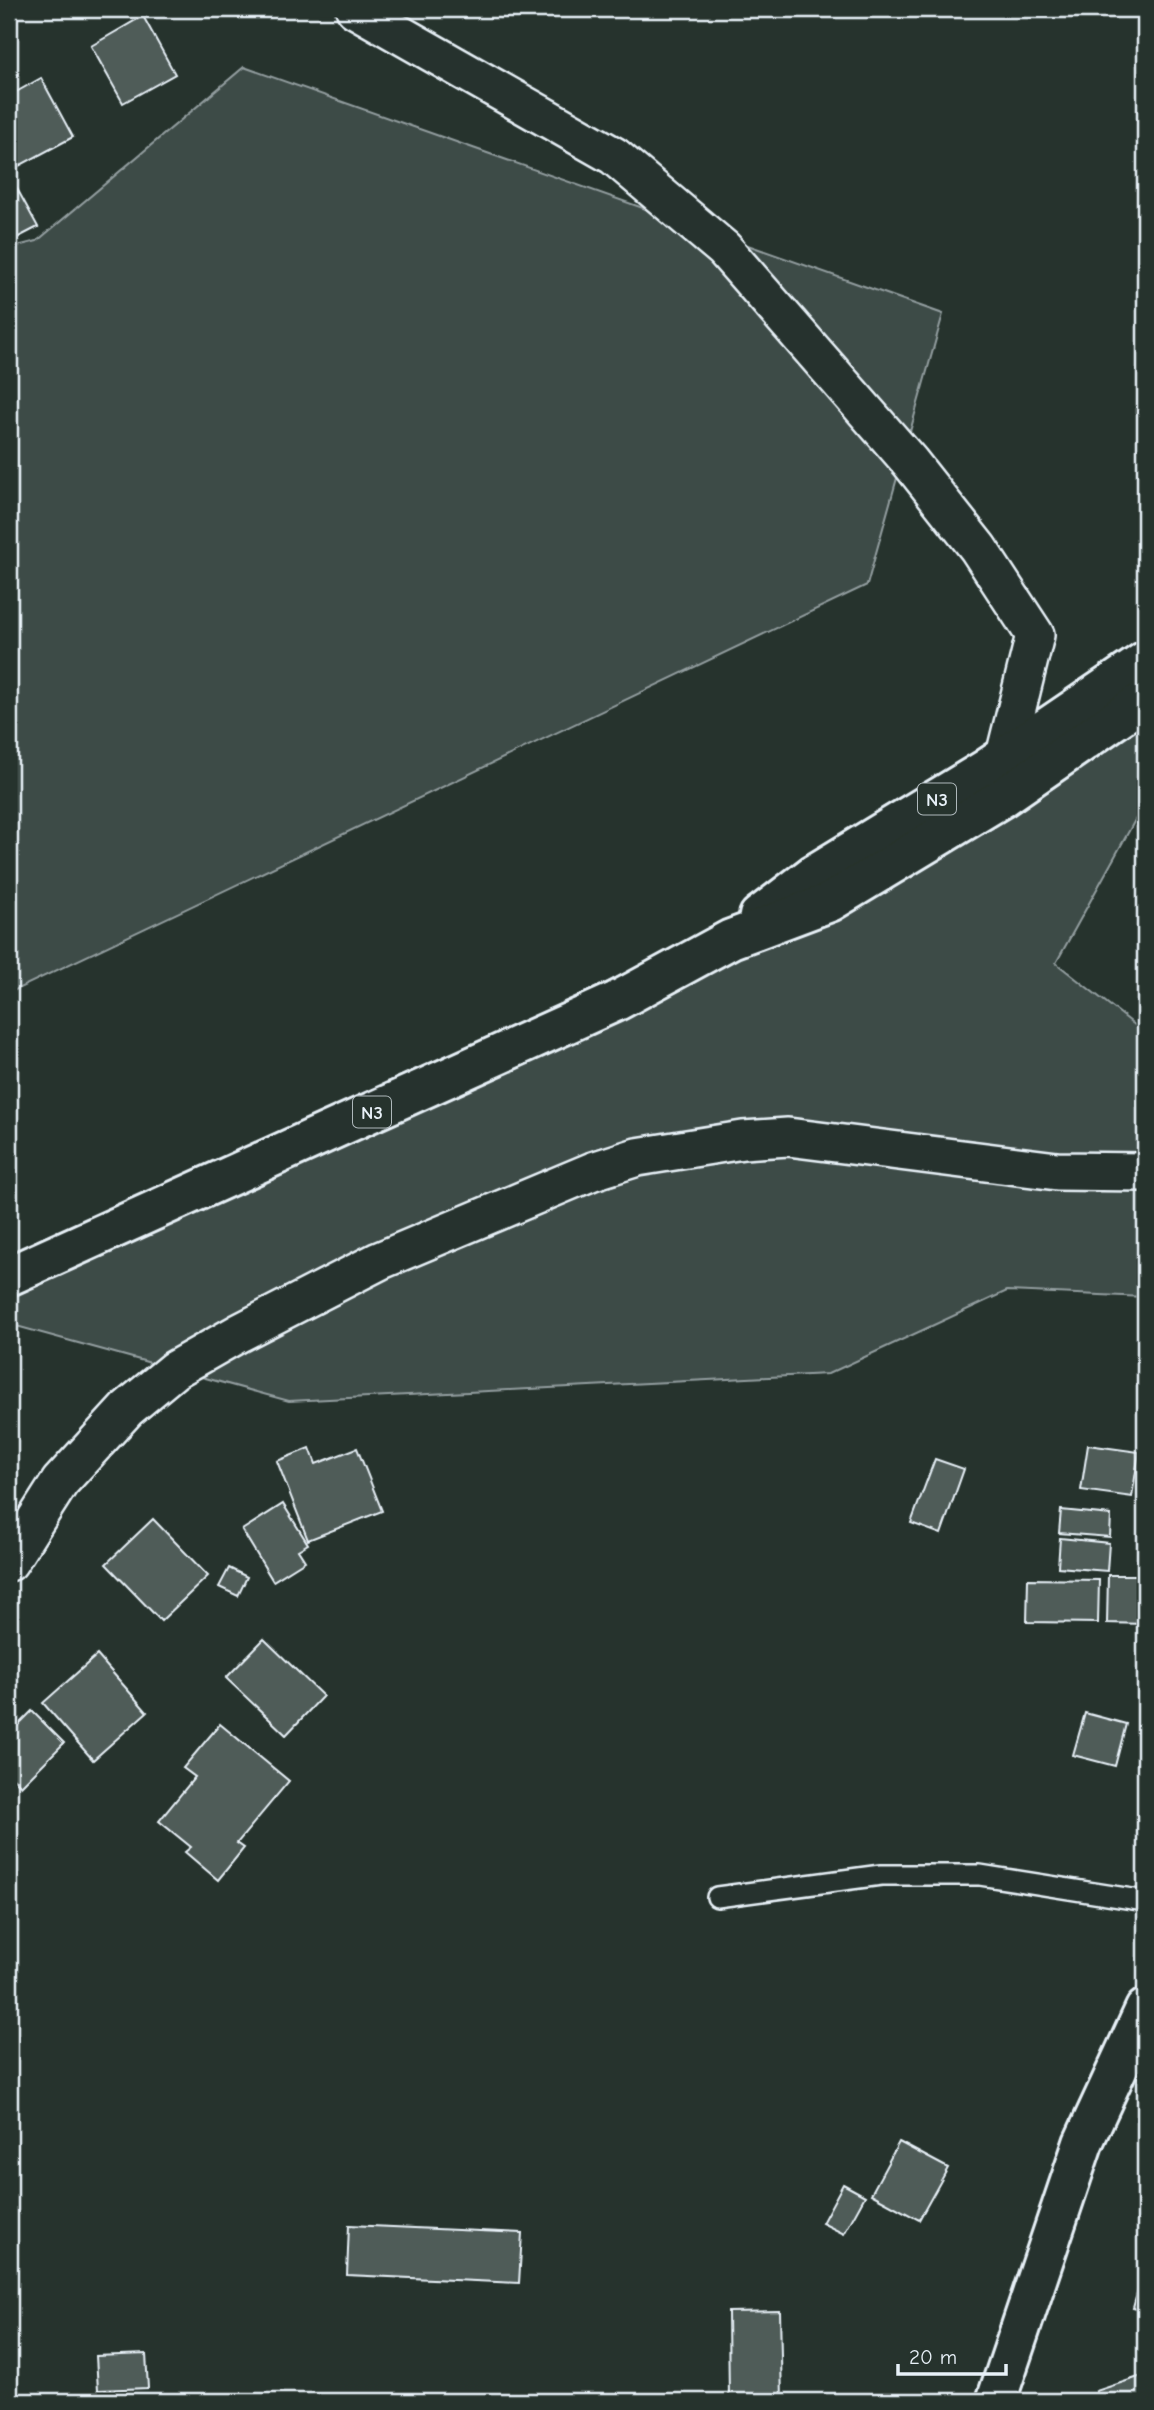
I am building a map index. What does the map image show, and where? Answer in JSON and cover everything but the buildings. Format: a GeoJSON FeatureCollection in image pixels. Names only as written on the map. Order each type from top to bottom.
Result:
{"type":"FeatureCollection","features":[{"type":"Feature","properties":{"kind":"main road","name":"N3"},"geometry":{"type":"LineString","coordinates":[[731,939],[814,874],[1005,756],[1145,661]]}},
{"type":"Feature","properties":{"kind":"main road","name":"N3"},"geometry":{"type":"LineString","coordinates":[[9,1276],[617,1001],[731,939],[830,902],[1002,798],[1145,699]]}},
{"type":"Feature","properties":{"kind":"main road"},"geometry":{"type":"LineString","coordinates":[[996,2401],[1083,2143],[1145,2008]]}},
{"type":"Feature","properties":{"kind":"street"},"geometry":{"type":"LineString","coordinates":[[355,9],[614,156],[724,250],[910,461],[978,548],[1035,635],[1005,756]]}},
{"type":"Feature","properties":{"kind":"street"},"geometry":{"type":"LineString","coordinates":[[9,1562],[60,1482],[127,1409],[174,1370],[239,1333],[379,1261],[593,1171],[637,1157],[743,1140],[788,1137],[1057,1171],[1145,1172]]}},
{"type":"Feature","properties":{"kind":"lane"},"geometry":{"type":"LineString","coordinates":[[717,1897],[881,1875],[980,1875],[1145,1901]]}},
{"type":"Feature","properties":{"kind":"shaded area"},"geometry":{"type":"Polygon","coordinates":[[[244,67],[943,314],[867,585],[9,993],[9,248],[37,241],[244,67]]]}},
{"type":"Feature","properties":{"kind":"shaded area"},"geometry":{"type":"Polygon","coordinates":[[[1145,702],[1145,802],[1056,963],[1145,1033],[1145,1297],[1007,1291],[828,1374],[289,1401],[9,1324],[9,1272],[1000,792],[1145,702]]]}}]}
